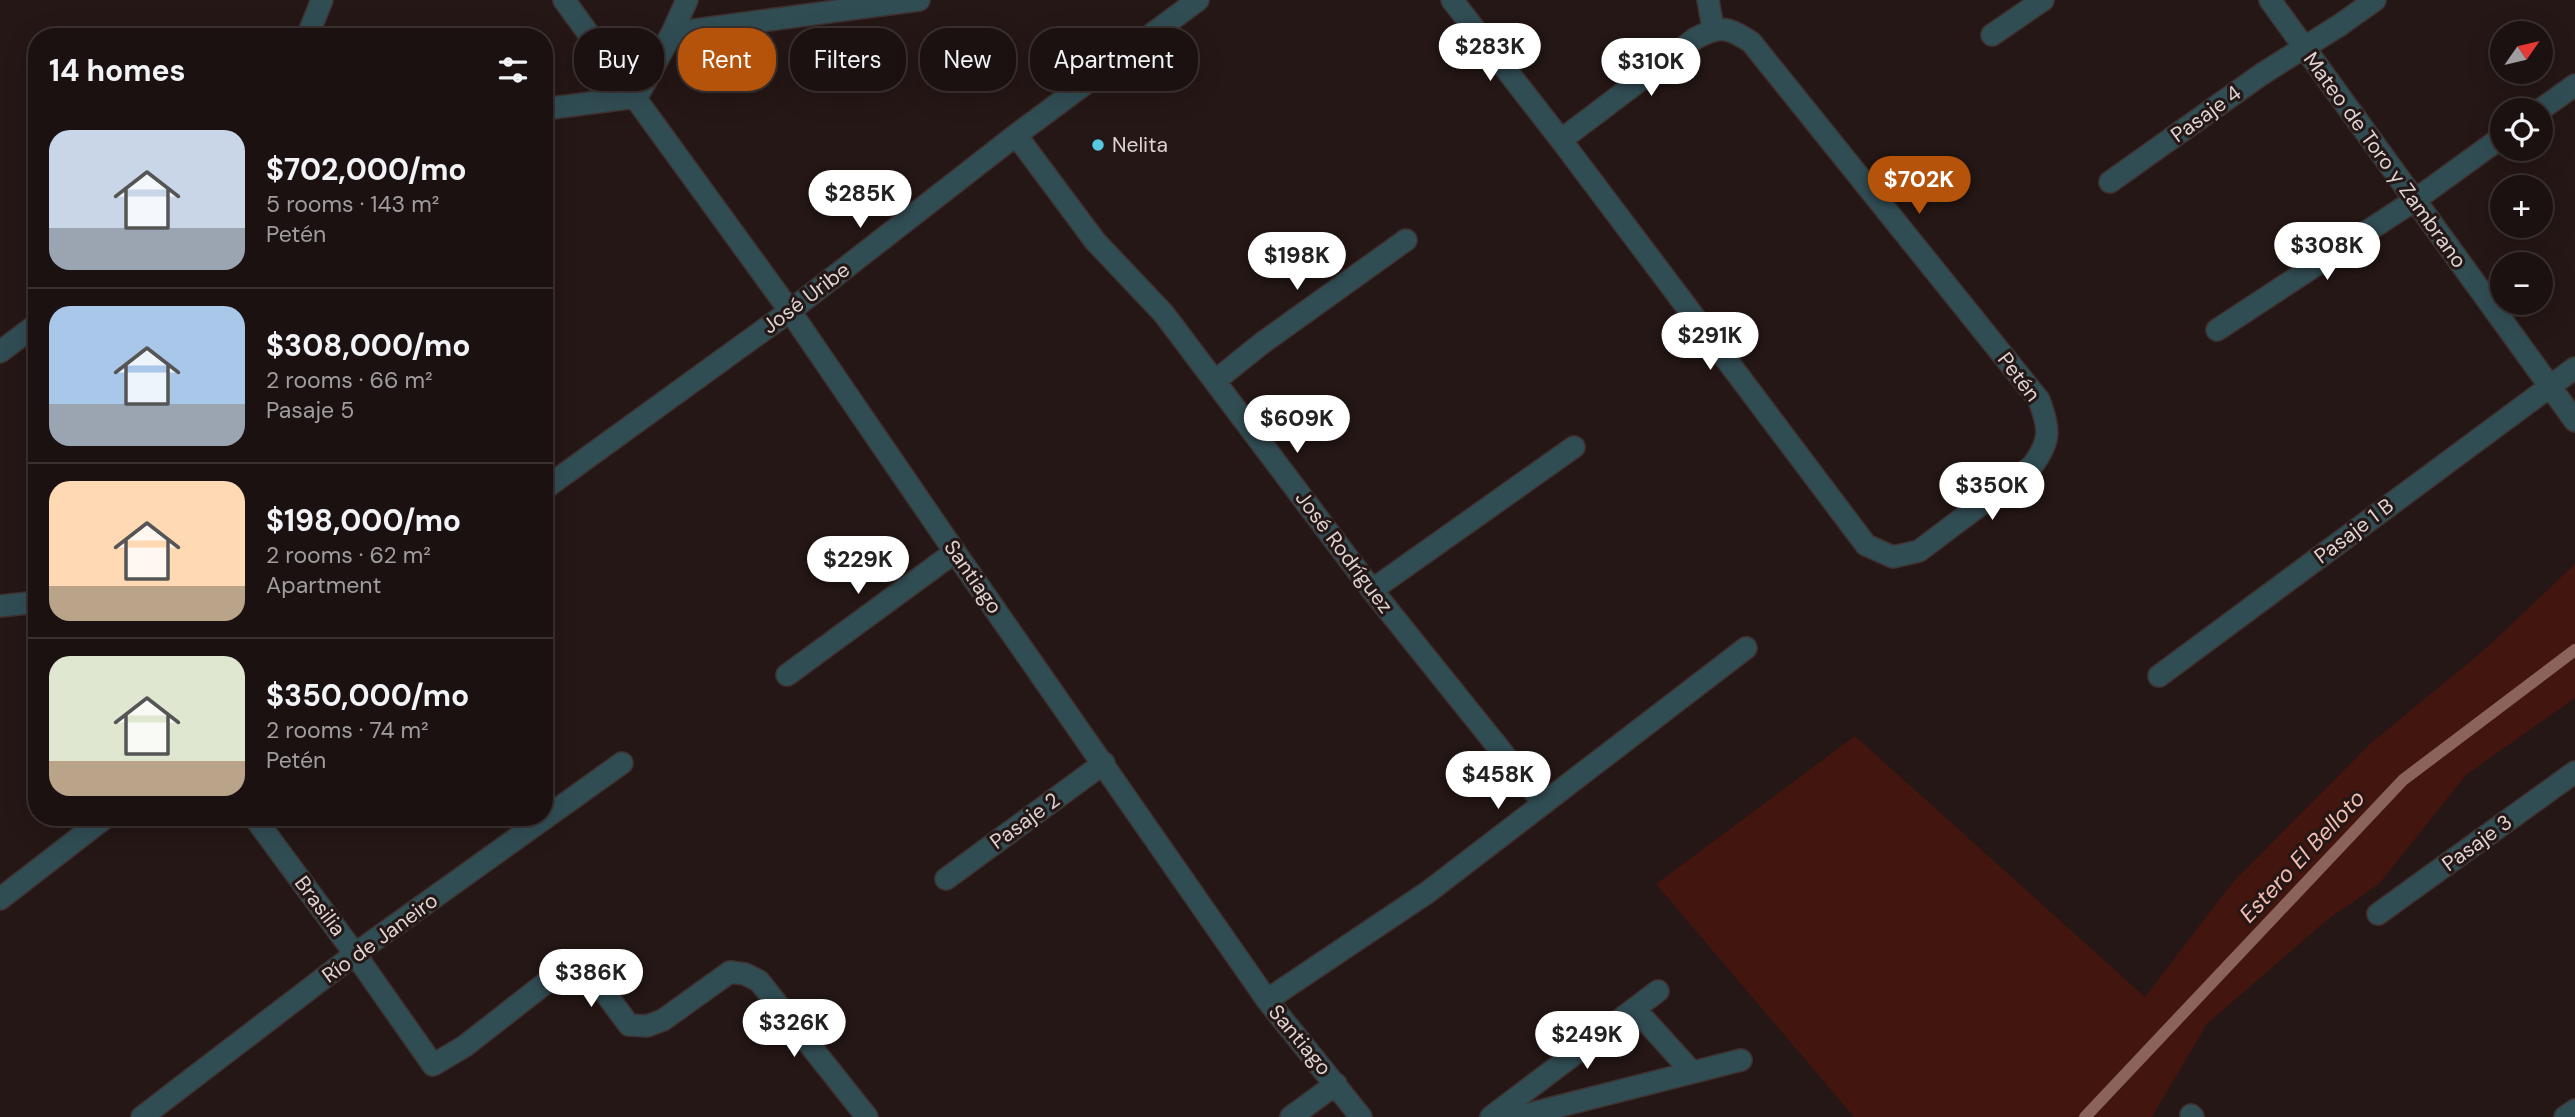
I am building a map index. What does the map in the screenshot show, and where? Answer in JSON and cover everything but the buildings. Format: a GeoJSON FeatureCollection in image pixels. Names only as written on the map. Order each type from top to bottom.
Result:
{"type":"FeatureCollection","features":[{"type":"Feature","properties":{"kind":"street"},"geometry":{"type":"LineString","coordinates":[[311,28],[322,0]]}},
{"type":"Feature","properties":{"kind":"street","name":"Santiago"},"geometry":{"type":"LineString","coordinates":[[564,0],[790,311],[1267,1000],[1360,1117]]}},
{"type":"Feature","properties":{"kind":"street"},"geometry":{"type":"LineString","coordinates":[[553,108],[637,97],[687,0]]}},
{"type":"Feature","properties":{"kind":"street"},"geometry":{"type":"LineString","coordinates":[[672,33],[919,0]]}},
{"type":"Feature","properties":{"kind":"street","name":"José Uribe"},"geometry":{"type":"LineString","coordinates":[[553,482],[790,311],[1016,135],[1198,0]]}},
{"type":"Feature","properties":{"kind":"street","name":"Petén"},"geometry":{"type":"LineString","coordinates":[[1452,0],[1561,140],[1866,545],[1893,557],[1919,551],[2032,466],[2043,452],[2048,436],[2047,420],[2039,400],[1751,42],[1733,31],[1713,29]]}},
{"type":"Feature","properties":{"kind":"street"},"geometry":{"type":"LineString","coordinates":[[1561,140],[1696,38],[1713,29],[1708,0]]}},
{"type":"Feature","properties":{"kind":"street"},"geometry":{"type":"LineString","coordinates":[[1992,35],[2043,0]]}},
{"type":"Feature","properties":{"kind":"street","name":"Mateo de Toro y Zambrano"},"geometry":{"type":"LineString","coordinates":[[2270,0],[2575,421]]}},
{"type":"Feature","properties":{"kind":"street","name":"Pasaje 4"},"geometry":{"type":"LineString","coordinates":[[2110,183],[2303,47],[2375,0]]}},
{"type":"Feature","properties":{"kind":"street"},"geometry":{"type":"LineString","coordinates":[[2553,101],[2575,85]]}},
{"type":"Feature","properties":{"kind":"street","name":"José Rodríguez"},"geometry":{"type":"LineString","coordinates":[[1016,135],[1095,241],[1164,314],[1372,590],[1543,803]]}},
{"type":"Feature","properties":{"kind":"street"},"geometry":{"type":"LineString","coordinates":[[2217,330],[2415,200],[2490,146]]}},
{"type":"Feature","properties":{"kind":"street"},"geometry":{"type":"LineString","coordinates":[[1215,381],[1261,344],[1406,240]]}},
{"type":"Feature","properties":{"kind":"street"},"geometry":{"type":"LineString","coordinates":[[0,352],[28,331]]}},
{"type":"Feature","properties":{"kind":"street","name":"Pasaje 1 B"},"geometry":{"type":"LineString","coordinates":[[2159,676],[2575,368]]}},
{"type":"Feature","properties":{"kind":"street"},"geometry":{"type":"LineString","coordinates":[[1372,590],[1574,447]]}},
{"type":"Feature","properties":{"kind":"street"},"geometry":{"type":"LineString","coordinates":[[787,675],[955,552]]}},
{"type":"Feature","properties":{"kind":"street"},"geometry":{"type":"LineString","coordinates":[[0,606],[28,603]]}},
{"type":"Feature","properties":{"kind":"street"},"geometry":{"type":"LineString","coordinates":[[1267,1000],[1429,892],[1746,648]]}},
{"type":"Feature","properties":{"kind":"street","name":"Río de Janeiro"},"geometry":{"type":"LineString","coordinates":[[553,812],[622,763]]}},
{"type":"Feature","properties":{"kind":"street","name":"Pasaje 2"},"geometry":{"type":"LineString","coordinates":[[946,879],[1104,763]]}},
{"type":"Feature","properties":{"kind":"street","name":"Pasaje 3"},"geometry":{"type":"LineString","coordinates":[[2378,914],[2575,772]]}},
{"type":"Feature","properties":{"kind":"street"},"geometry":{"type":"LineString","coordinates":[[0,899],[94,826]]}},
{"type":"Feature","properties":{"kind":"street","name":"Brasilia"},"geometry":{"type":"LineString","coordinates":[[261,826],[433,1065],[465,1046],[561,971],[578,970],[594,978],[629,1026],[647,1027],[663,1020],[730,972],[745,974],[759,981],[867,1117]]}},
{"type":"Feature","properties":{"kind":"street","name":"Río de Janeiro"},"geometry":{"type":"LineString","coordinates":[[142,1117],[355,954],[534,826]]}},
{"type":"Feature","properties":{"kind":"street"},"geometry":{"type":"LineString","coordinates":[[1491,1117],[1657,991]]}},
{"type":"Feature","properties":{"kind":"street"},"geometry":{"type":"LineString","coordinates":[[1635,1009],[1692,1072]]}},
{"type":"Feature","properties":{"kind":"street"},"geometry":{"type":"LineString","coordinates":[[1517,1117],[1741,1060]]}},
{"type":"Feature","properties":{"kind":"street"},"geometry":{"type":"LineString","coordinates":[[1291,1117],[1336,1084]]}},
{"type":"Feature","properties":{"kind":"street"},"geometry":{"type":"LineString","coordinates":[[2565,1117],[2575,1110]]}},
{"type":"Feature","properties":{"kind":"shaded area"},"geometry":{"type":"Polygon","coordinates":[[[2575,564],[2575,698],[2466,775],[2379,884],[2327,920],[2207,1024],[2152,1117],[1854,1117],[1656,884],[1855,736],[2145,997],[2232,883],[2371,743],[2484,650],[2575,564]]]}},
{"type":"Feature","properties":{"kind":"waterway","name":"Estero El Belloto"},"geometry":{"type":"LineString","coordinates":[[2085,1117],[2403,780],[2575,650]]}},
{"type":"Feature","properties":{"kind":"place","name":"Nelita"},"geometry":{"type":"Point","coordinates":[1098,145]}}]}
